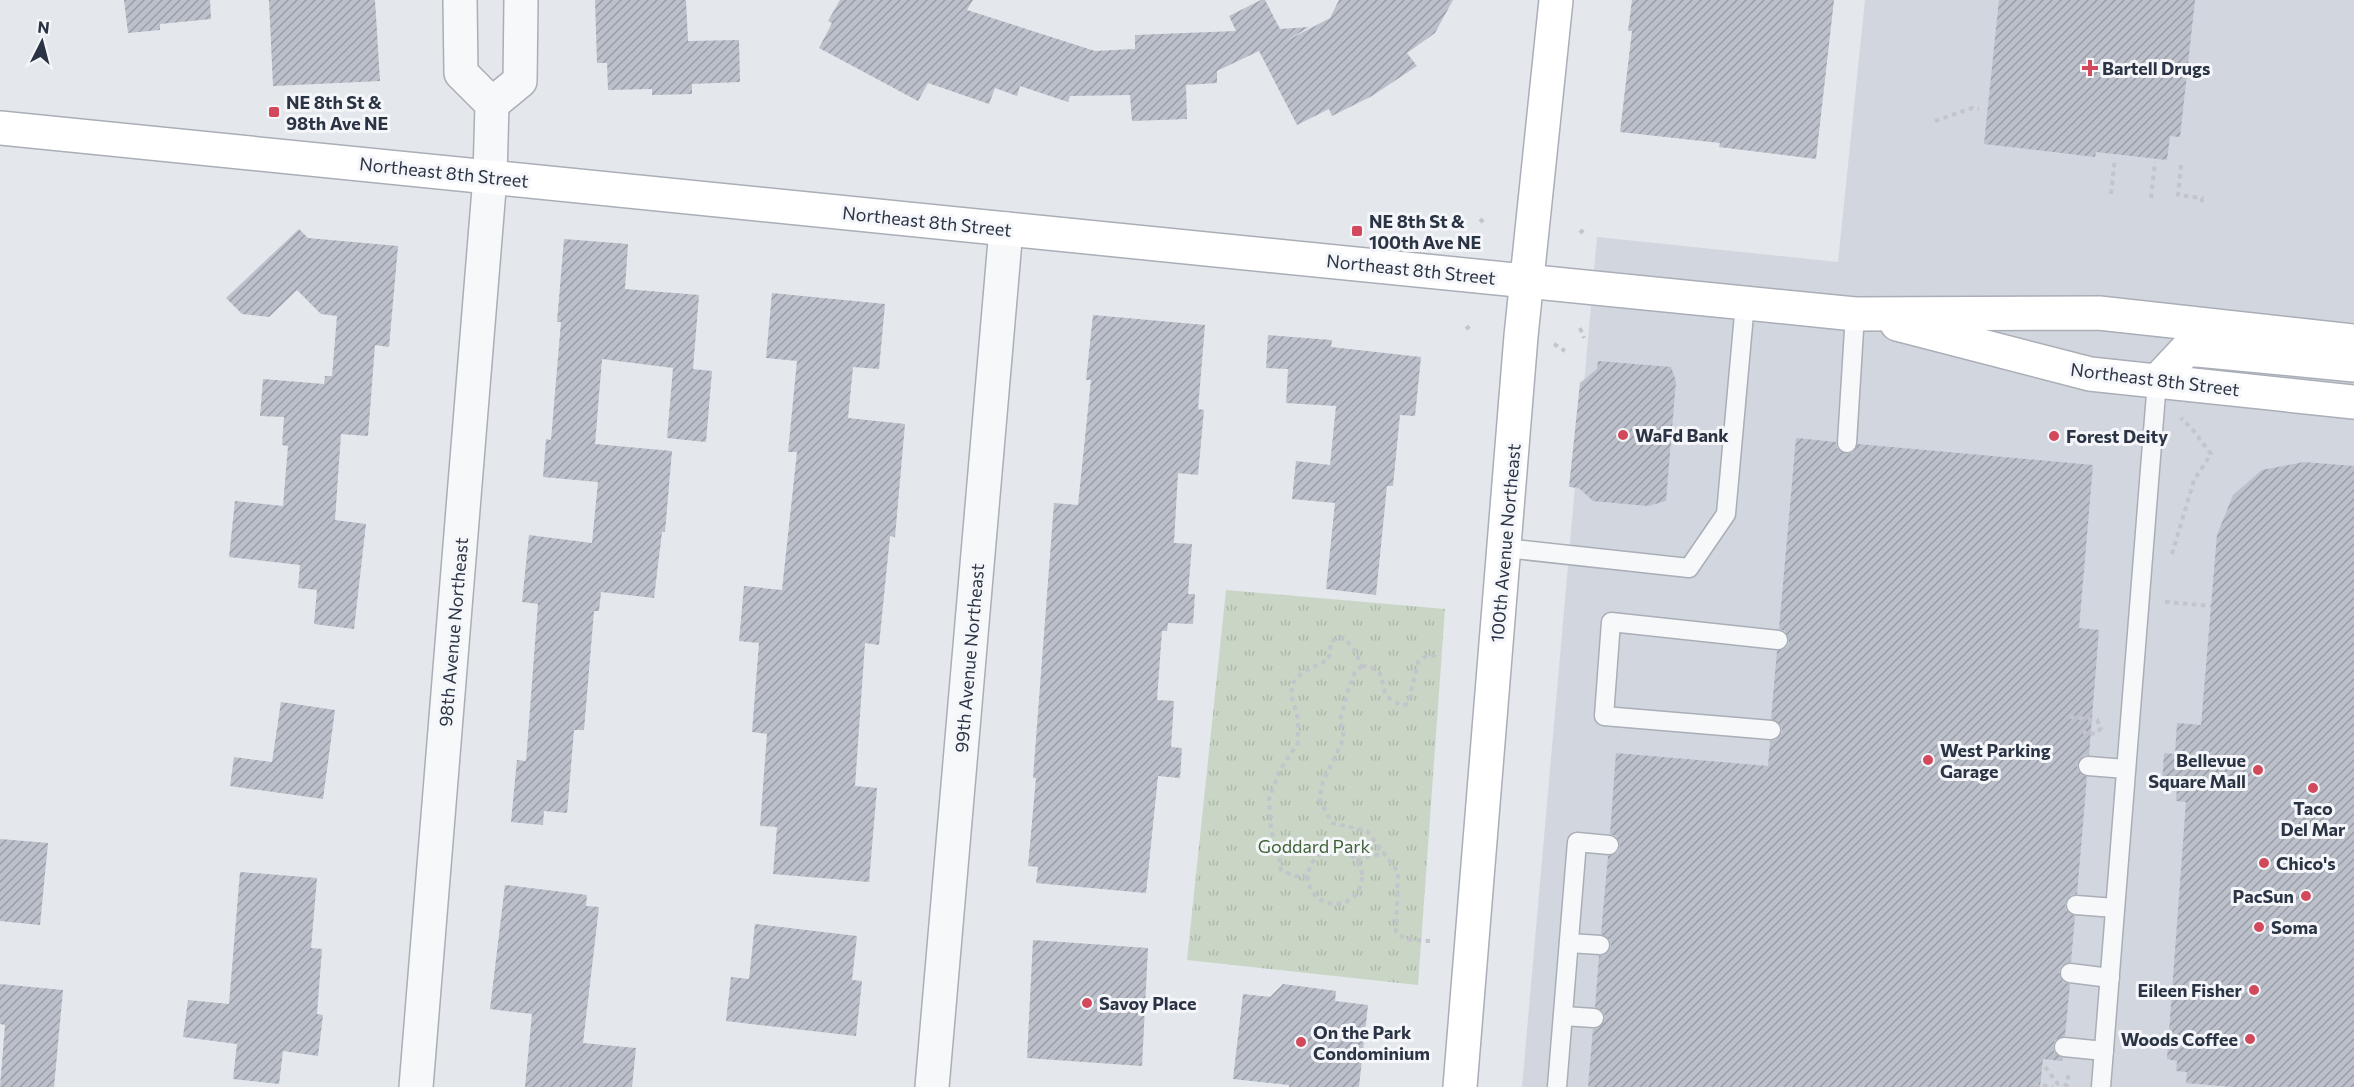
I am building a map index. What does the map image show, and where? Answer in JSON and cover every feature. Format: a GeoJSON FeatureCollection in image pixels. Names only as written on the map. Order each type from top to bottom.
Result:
{"type":"FeatureCollection","features":[{"type":"Feature","properties":{"kind":"main road","name":"100th Avenue Northeast"},"geometry":{"type":"LineString","coordinates":[[1460,1087],[1527,280],[1556,0]]}},
{"type":"Feature","properties":{"kind":"main road","name":"Northeast 8th Street"},"geometry":{"type":"LineString","coordinates":[[0,128],[1855,314],[2099,313],[2354,341]]}},
{"type":"Feature","properties":{"kind":"main road","name":"Northeast 8th Street"},"geometry":{"type":"LineString","coordinates":[[1855,314],[2090,374],[2354,402]]}},
{"type":"Feature","properties":{"kind":"main road"},"geometry":{"type":"LineString","coordinates":[[2157,381],[2187,349],[2354,365]]}},
{"type":"Feature","properties":{"kind":"street"},"geometry":{"type":"LineString","coordinates":[[460,0],[461,73],[492,105],[520,81],[521,0]]}},
{"type":"Feature","properties":{"kind":"street","name":"98th Avenue Northeast"},"geometry":{"type":"LineString","coordinates":[[416,1087],[490,177],[492,105]]}},
{"type":"Feature","properties":{"kind":"street","name":"99th Avenue Northeast"},"geometry":{"type":"LineString","coordinates":[[932,1087],[1006,229]]}},
{"type":"Feature","properties":{"kind":"lane"},"geometry":{"type":"LineString","coordinates":[[1505,548],[1689,568],[1726,514],[1745,303]]}},
{"type":"Feature","properties":{"kind":"lane"},"geometry":{"type":"LineString","coordinates":[[1847,443],[1855,314]]}},
{"type":"Feature","properties":{"kind":"lane"},"geometry":{"type":"LineString","coordinates":[[2101,1087],[2157,381]]}},
{"type":"Feature","properties":{"kind":"lane"},"geometry":{"type":"LineString","coordinates":[[1770,730],[1604,716],[1611,622],[1778,639]]}},
{"type":"Feature","properties":{"kind":"lane"},"geometry":{"type":"LineString","coordinates":[[2088,766],[2126,769]]}},
{"type":"Feature","properties":{"kind":"lane"},"geometry":{"type":"LineString","coordinates":[[1557,1087],[1577,842],[1609,845]]}},
{"type":"Feature","properties":{"kind":"lane"},"geometry":{"type":"LineString","coordinates":[[2076,905],[2115,908]]}},
{"type":"Feature","properties":{"kind":"lane"},"geometry":{"type":"LineString","coordinates":[[1569,943],[1600,945]]}},
{"type":"Feature","properties":{"kind":"lane"},"geometry":{"type":"LineString","coordinates":[[2070,974],[2110,978]]}},
{"type":"Feature","properties":{"kind":"lane"},"geometry":{"type":"LineString","coordinates":[[1563,1016],[1594,1018]]}},
{"type":"Feature","properties":{"kind":"lane"},"geometry":{"type":"LineString","coordinates":[[2064,1047],[2104,1051]]}},
{"type":"Feature","properties":{"kind":"path"},"geometry":{"type":"LineString","coordinates":[[1935,121],[1972,108],[1979,109]]}},
{"type":"Feature","properties":{"kind":"path"},"geometry":{"type":"LineString","coordinates":[[2111,194],[2115,158]]}},
{"type":"Feature","properties":{"kind":"path"},"geometry":{"type":"LineString","coordinates":[[2151,198],[2155,162]]}},
{"type":"Feature","properties":{"kind":"path"},"geometry":{"type":"LineString","coordinates":[[2181,165],[2178,195],[2202,198],[2202,203]]}},
{"type":"Feature","properties":{"kind":"path"},"geometry":{"type":"LineString","coordinates":[[1480,219],[1485,224]]}},
{"type":"Feature","properties":{"kind":"path"},"geometry":{"type":"LineString","coordinates":[[1580,233],[1585,228]]}},
{"type":"Feature","properties":{"kind":"path"},"geometry":{"type":"LineString","coordinates":[[1466,329],[1471,325]]}},
{"type":"Feature","properties":{"kind":"path"},"geometry":{"type":"LineString","coordinates":[[1580,328],[1584,338]]}},
{"type":"Feature","properties":{"kind":"path"},"geometry":{"type":"LineString","coordinates":[[1554,344],[1565,351]]}},
{"type":"Feature","properties":{"kind":"path"},"geometry":{"type":"LineString","coordinates":[[2172,562],[2194,480],[2211,453],[2181,418]]}},
{"type":"Feature","properties":{"kind":"path"},"geometry":{"type":"LineString","coordinates":[[2168,592],[2169,602],[2211,606]]}},
{"type":"Feature","properties":{"kind":"path"},"geometry":{"type":"LineString","coordinates":[[1308,877],[1295,876],[1281,870],[1278,847],[1271,831],[1269,799],[1280,770],[1298,743],[1298,719],[1291,694],[1293,683],[1302,673],[1329,659],[1331,640],[1342,637],[1353,647],[1362,666]]}},
{"type":"Feature","properties":{"kind":"path"},"geometry":{"type":"LineString","coordinates":[[1430,941],[1405,939],[1396,932],[1398,872],[1367,831],[1332,823],[1319,799],[1323,782],[1344,738],[1340,720],[1348,687],[1355,672],[1362,666],[1379,672],[1384,680],[1383,690],[1389,699],[1401,705],[1408,704],[1418,662],[1424,657],[1440,655]]}},
{"type":"Feature","properties":{"kind":"path"},"geometry":{"type":"LineString","coordinates":[[2070,717],[2097,720],[2101,728],[2096,734],[2083,732]]}},
{"type":"Feature","properties":{"kind":"path"},"geometry":{"type":"LineString","coordinates":[[1327,850],[1343,851],[1351,854],[1357,860],[1363,878],[1356,895],[1349,901],[1330,904],[1321,901],[1310,886],[1308,877],[1314,860],[1327,850]]}},
{"type":"Feature","properties":{"kind":"path"},"geometry":{"type":"LineString","coordinates":[[1357,860],[1384,853]]}},
{"type":"Feature","properties":{"kind":"path"},"geometry":{"type":"LineString","coordinates":[[2043,1064],[2058,1084],[2067,1085]]}},
{"type":"Feature","properties":{"kind":"path"},"geometry":{"type":"LineString","coordinates":[[2034,1084],[2053,1087]]}},
{"type":"Feature","properties":{"kind":"shaded area"},"geometry":{"type":"Polygon","coordinates":[[[1865,0],[2354,0],[2354,1087],[1522,1087],[1597,237],[1838,262],[1865,0]]]}},
{"type":"Feature","properties":{"kind":"green space","name":"Goddard Park"},"geometry":{"type":"Polygon","coordinates":[[[1226,590],[1445,609],[1418,985],[1187,960],[1226,590]]]}},
{"type":"Feature","properties":{"kind":"building"},"geometry":{"type":"Polygon","coordinates":[[[124,0],[210,0],[211,19],[160,24],[160,30],[128,33],[124,0]]]}},
{"type":"Feature","properties":{"kind":"building"},"geometry":{"type":"Polygon","coordinates":[[[269,0],[375,0],[380,81],[273,86],[269,0]]]}},
{"type":"Feature","properties":{"kind":"building"},"geometry":{"type":"Polygon","coordinates":[[[595,0],[686,0],[688,41],[739,40],[740,82],[692,84],[692,94],[652,95],[652,89],[608,90],[607,63],[597,63],[595,0]]]}},
{"type":"Feature","properties":{"kind":"building"},"geometry":{"type":"Polygon","coordinates":[[[840,0],[973,0],[967,10],[1095,51],[1135,49],[1135,35],[1236,31],[1229,16],[1261,0],[1265,0],[1280,29],[1309,27],[1286,41],[1330,18],[1339,0],[1453,0],[1435,33],[1407,53],[1417,66],[1372,96],[1332,116],[1329,109],[1297,125],[1259,51],[1217,71],[1217,83],[1186,85],[1187,119],[1132,121],[1130,95],[1070,96],[1068,102],[1020,86],[1017,96],[995,88],[989,104],[928,83],[918,101],[819,48],[832,23],[828,21],[840,0]]]}},
{"type":"Feature","properties":{"kind":"building"},"geometry":{"type":"Polygon","coordinates":[[[1632,0],[1834,0],[1816,159],[1719,147],[1720,143],[1620,132],[1632,31],[1628,31],[1632,0]]]}},
{"type":"Feature","properties":{"kind":"building","name":"Bartell Drugs"},"geometry":{"type":"Polygon","coordinates":[[[1999,0],[2195,0],[2180,137],[2170,136],[2167,160],[2096,152],[2095,157],[1984,144],[1999,0]]]}},
{"type":"Feature","properties":{"kind":"building"},"geometry":{"type":"Polygon","coordinates":[[[299,229],[308,238],[398,246],[389,347],[375,345],[368,436],[341,434],[335,520],[366,524],[354,629],[314,624],[317,590],[298,588],[300,565],[229,557],[235,501],[283,506],[288,446],[282,445],[284,417],[260,416],[263,379],[324,384],[325,376],[332,376],[337,316],[321,314],[297,290],[269,317],[242,314],[226,298],[299,229]]]}},
{"type":"Feature","properties":{"kind":"building"},"geometry":{"type":"Polygon","coordinates":[[[564,239],[628,244],[625,289],[699,295],[693,369],[712,371],[706,442],[667,438],[673,368],[602,359],[595,444],[672,451],[665,532],[662,532],[654,598],[601,592],[599,611],[594,611],[584,730],[574,730],[567,813],[544,811],[543,825],[511,822],[517,760],[526,761],[538,604],[522,602],[529,535],[592,543],[598,482],[543,477],[546,439],[551,440],[561,322],[557,322],[564,239]]]}},
{"type":"Feature","properties":{"kind":"building"},"geometry":{"type":"Polygon","coordinates":[[[772,293],[885,304],[879,369],[853,367],[848,418],[905,424],[895,537],[890,536],[879,645],[865,643],[855,786],[877,788],[869,882],[773,874],[777,827],[760,826],[767,734],[752,732],[759,643],[739,641],[744,586],[782,590],[797,452],[788,452],[797,361],[766,358],[772,293]]]}},
{"type":"Feature","properties":{"kind":"building"},"geometry":{"type":"Polygon","coordinates":[[[1093,315],[1205,325],[1198,409],[1204,410],[1198,475],[1178,473],[1174,543],[1192,544],[1188,594],[1195,594],[1193,624],[1168,623],[1167,631],[1162,631],[1157,700],[1174,701],[1171,747],[1182,748],[1180,778],[1158,776],[1146,893],[1036,883],[1038,867],[1028,866],[1054,503],[1078,505],[1091,380],[1086,380],[1093,315]]]}},
{"type":"Feature","properties":{"kind":"building"},"geometry":{"type":"Polygon","coordinates":[[[1268,335],[1332,340],[1331,347],[1421,357],[1415,416],[1400,415],[1393,486],[1387,486],[1376,595],[1326,589],[1335,503],[1292,499],[1296,461],[1330,465],[1336,406],[1286,403],[1288,369],[1266,368],[1268,335]]]}},
{"type":"Feature","properties":{"kind":"building","name":"WaFd Bank"},"geometry":{"type":"Polygon","coordinates":[[[1598,361],[1671,367],[1676,381],[1666,501],[1648,506],[1593,501],[1579,488],[1569,487],[1580,383],[1597,369],[1598,361]]]}},
{"type":"Feature","properties":{"kind":"building","name":"West Parking Garage"},"geometry":{"type":"Polygon","coordinates":[[[1796,438],[1836,442],[1837,448],[1846,454],[1852,453],[1858,444],[2093,465],[2079,628],[2099,630],[2089,755],[2083,756],[2077,765],[2078,771],[2087,777],[2077,894],[2071,895],[2065,904],[2066,910],[2075,916],[2071,962],[2061,966],[2059,972],[2063,982],[2070,984],[2065,1036],[2055,1040],[2053,1046],[2054,1052],[2063,1058],[2062,1061],[2043,1059],[2040,1087],[1588,1087],[1593,1029],[1599,1028],[1605,1019],[1604,1013],[1595,1007],[1599,956],[1605,955],[1611,946],[1610,940],[1601,934],[1608,856],[1618,852],[1620,845],[1616,836],[1610,834],[1616,753],[1768,766],[1770,741],[1776,740],[1782,732],[1781,725],[1771,719],[1777,651],[1787,647],[1789,641],[1785,631],[1779,629],[1796,438]]]}},
{"type":"Feature","properties":{"kind":"building","name":"Bellevue Square Mall"},"geometry":{"type":"Polygon","coordinates":[[[2304,462],[2354,466],[2354,1087],[2232,1087],[2186,1083],[2187,1072],[2176,1071],[2177,1061],[2167,1059],[2186,802],[2176,801],[2177,787],[2162,785],[2164,753],[2175,754],[2177,723],[2201,725],[2217,535],[2233,495],[2262,470],[2304,462]]]}},
{"type":"Feature","properties":{"kind":"building"},"geometry":{"type":"Polygon","coordinates":[[[281,702],[335,710],[323,799],[230,786],[234,757],[272,762],[281,702]]]}},
{"type":"Feature","properties":{"kind":"building"},"geometry":{"type":"Polygon","coordinates":[[[0,839],[48,843],[40,925],[0,921],[0,839]]]}},
{"type":"Feature","properties":{"kind":"building"},"geometry":{"type":"Polygon","coordinates":[[[240,872],[317,878],[311,948],[322,949],[317,1014],[323,1015],[318,1056],[283,1051],[279,1084],[233,1079],[237,1044],[183,1037],[188,1000],[229,1004],[240,872]]]}},
{"type":"Feature","properties":{"kind":"building"},"geometry":{"type":"Polygon","coordinates":[[[505,885],[587,895],[586,906],[599,907],[583,1043],[636,1048],[632,1087],[525,1087],[532,1014],[490,1009],[505,885]]]}},
{"type":"Feature","properties":{"kind":"building"},"geometry":{"type":"Polygon","coordinates":[[[755,924],[857,936],[852,980],[862,981],[856,1036],[726,1021],[731,977],[749,979],[755,924]]]}},
{"type":"Feature","properties":{"kind":"building","name":"Savoy Place"},"geometry":{"type":"Polygon","coordinates":[[[1033,940],[1148,948],[1142,1066],[1027,1058],[1033,940]]]}},
{"type":"Feature","properties":{"kind":"building"},"geometry":{"type":"Polygon","coordinates":[[[0,984],[63,990],[54,1087],[0,1087],[5,1025],[0,1024],[0,984]]]}},
{"type":"Feature","properties":{"kind":"building","name":"On the Park Condominium"},"geometry":{"type":"Polygon","coordinates":[[[1283,984],[1336,991],[1335,1001],[1368,1005],[1359,1087],[1289,1087],[1289,1085],[1233,1079],[1243,994],[1270,997],[1283,984]]]}},
{"type":"Feature","properties":{"kind":"place","name":"Bartell Drugs"},"geometry":{"type":"Point","coordinates":[2090,68]}},
{"type":"Feature","properties":{"kind":"place","name":"NE 8th St & 98th Ave NE"},"geometry":{"type":"Point","coordinates":[274,112]}},
{"type":"Feature","properties":{"kind":"place","name":"NE 8th St & 100th Ave NE"},"geometry":{"type":"Point","coordinates":[1357,231]}},
{"type":"Feature","properties":{"kind":"place","name":"WaFd Bank"},"geometry":{"type":"Point","coordinates":[1623,435]}},
{"type":"Feature","properties":{"kind":"place","name":"Forest Deity"},"geometry":{"type":"Point","coordinates":[2054,436]}},
{"type":"Feature","properties":{"kind":"place","name":"West Parking Garage"},"geometry":{"type":"Point","coordinates":[1928,760]}},
{"type":"Feature","properties":{"kind":"place","name":"Bellevue Square Mall"},"geometry":{"type":"Point","coordinates":[2258,770]}},
{"type":"Feature","properties":{"kind":"place","name":"Taco Del Mar"},"geometry":{"type":"Point","coordinates":[2313,788]}},
{"type":"Feature","properties":{"kind":"place","name":"Chico's"},"geometry":{"type":"Point","coordinates":[2264,863]}},
{"type":"Feature","properties":{"kind":"place","name":"PacSun"},"geometry":{"type":"Point","coordinates":[2306,896]}},
{"type":"Feature","properties":{"kind":"place","name":"Soma"},"geometry":{"type":"Point","coordinates":[2259,927]}},
{"type":"Feature","properties":{"kind":"place","name":"Eileen Fisher"},"geometry":{"type":"Point","coordinates":[2254,990]}},
{"type":"Feature","properties":{"kind":"place","name":"Savoy Place"},"geometry":{"type":"Point","coordinates":[1087,1003]}},
{"type":"Feature","properties":{"kind":"place","name":"Woods Coffee"},"geometry":{"type":"Point","coordinates":[2250,1039]}},
{"type":"Feature","properties":{"kind":"place","name":"On the Park Condominium"},"geometry":{"type":"Point","coordinates":[1301,1042]}}]}
